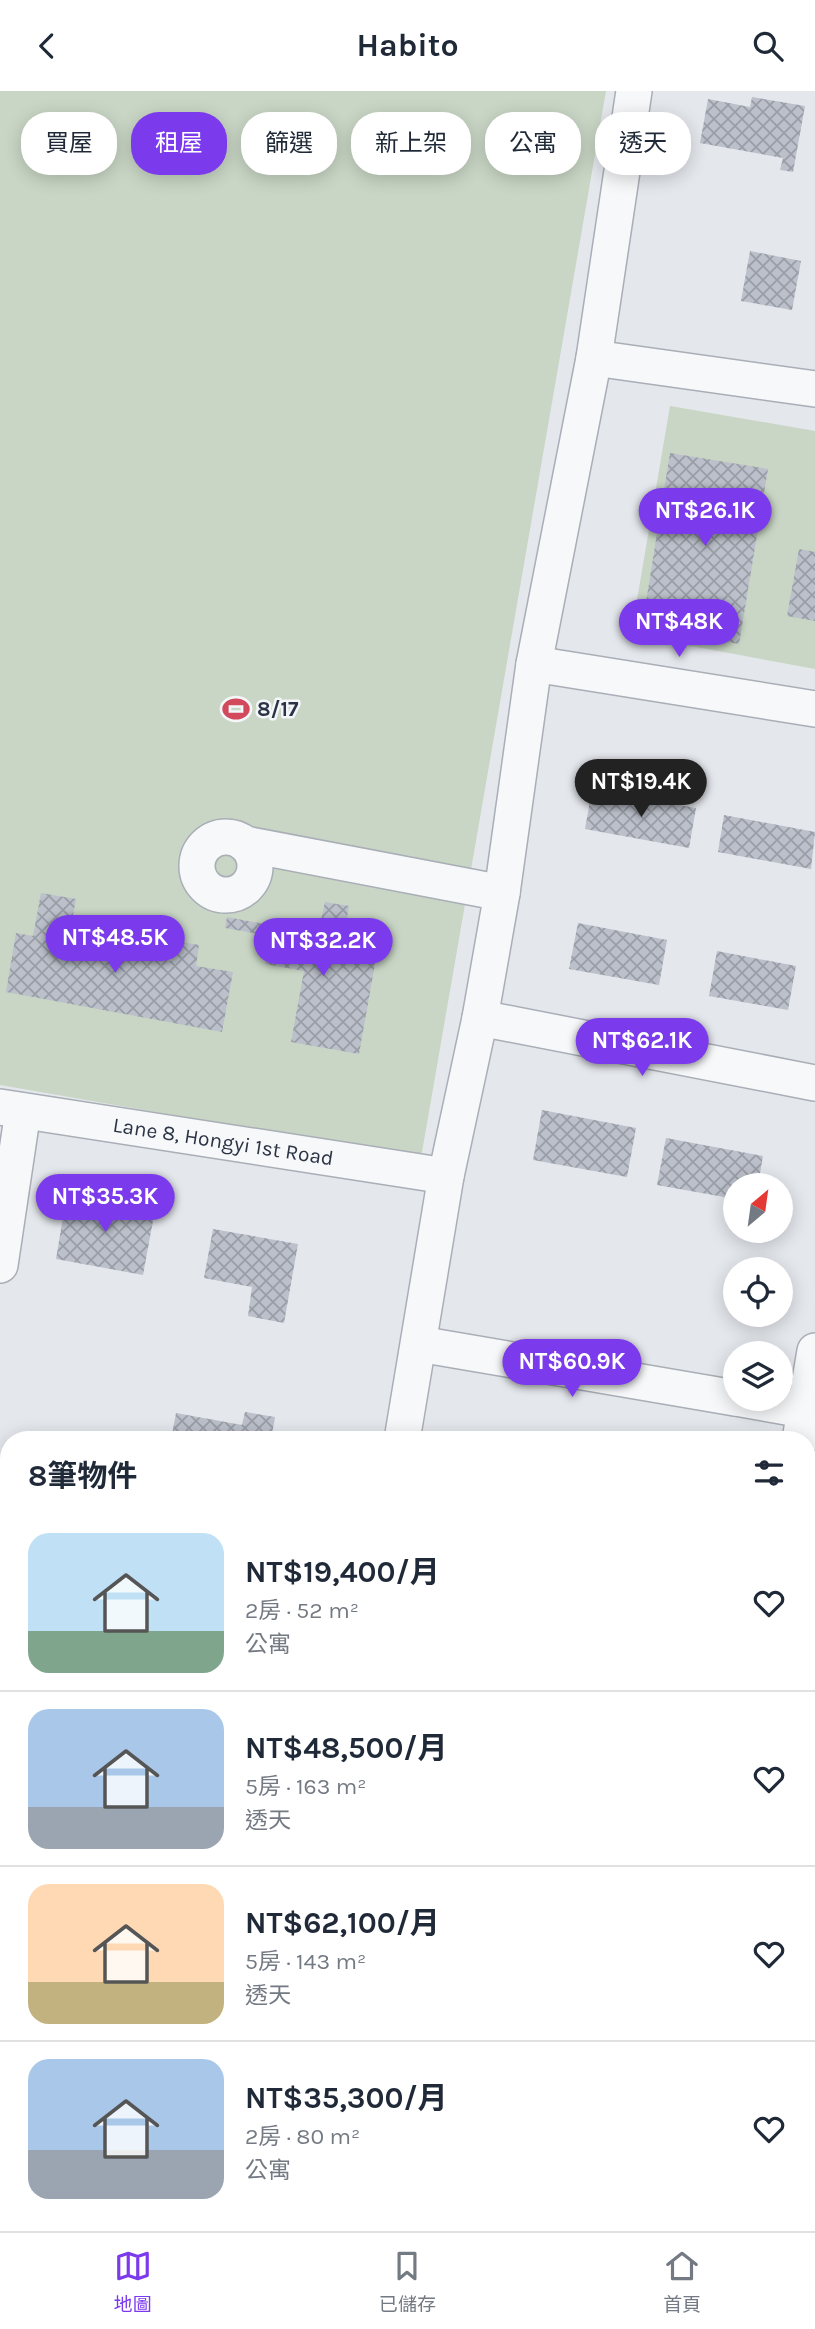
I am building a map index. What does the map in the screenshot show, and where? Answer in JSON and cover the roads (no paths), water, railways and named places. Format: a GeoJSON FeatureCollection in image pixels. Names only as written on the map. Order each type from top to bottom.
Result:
{"type":"FeatureCollection","features":[{"type":"Feature","properties":{"kind":"street"},"geometry":{"type":"LineString","coordinates":[[404,1431],[446,1176],[480,1018],[502,893],[534,664],[594,358],[634,91]]}},
{"type":"Feature","properties":{"kind":"street"},"geometry":{"type":"LineString","coordinates":[[594,358],[815,389]]}},
{"type":"Feature","properties":{"kind":"street"},"geometry":{"type":"LineString","coordinates":[[534,664],[815,709]]}},
{"type":"Feature","properties":{"kind":"street"},"geometry":{"type":"LineString","coordinates":[[245,844],[502,893]]}},
{"type":"Feature","properties":{"kind":"street"},"geometry":{"type":"LineString","coordinates":[[480,1018],[815,1083]]}},
{"type":"Feature","properties":{"kind":"street"},"geometry":{"type":"LineString","coordinates":[[0,1265],[11,1109]]}},
{"type":"Feature","properties":{"kind":"street","name":"Lane 8, Hongyi 1st Road"},"geometry":{"type":"LineString","coordinates":[[11,1109],[446,1176]]}},
{"type":"Feature","properties":{"kind":"street"},"geometry":{"type":"LineString","coordinates":[[419,1344],[723,1396]]}},
{"type":"Feature","properties":{"kind":"street"},"geometry":{"type":"LineString","coordinates":[[776,1411],[807,1421],[815,1351]]}},
{"type":"Feature","properties":{"kind":"place","name":"8/17"},"geometry":{"type":"Point","coordinates":[236,709]}}]}
